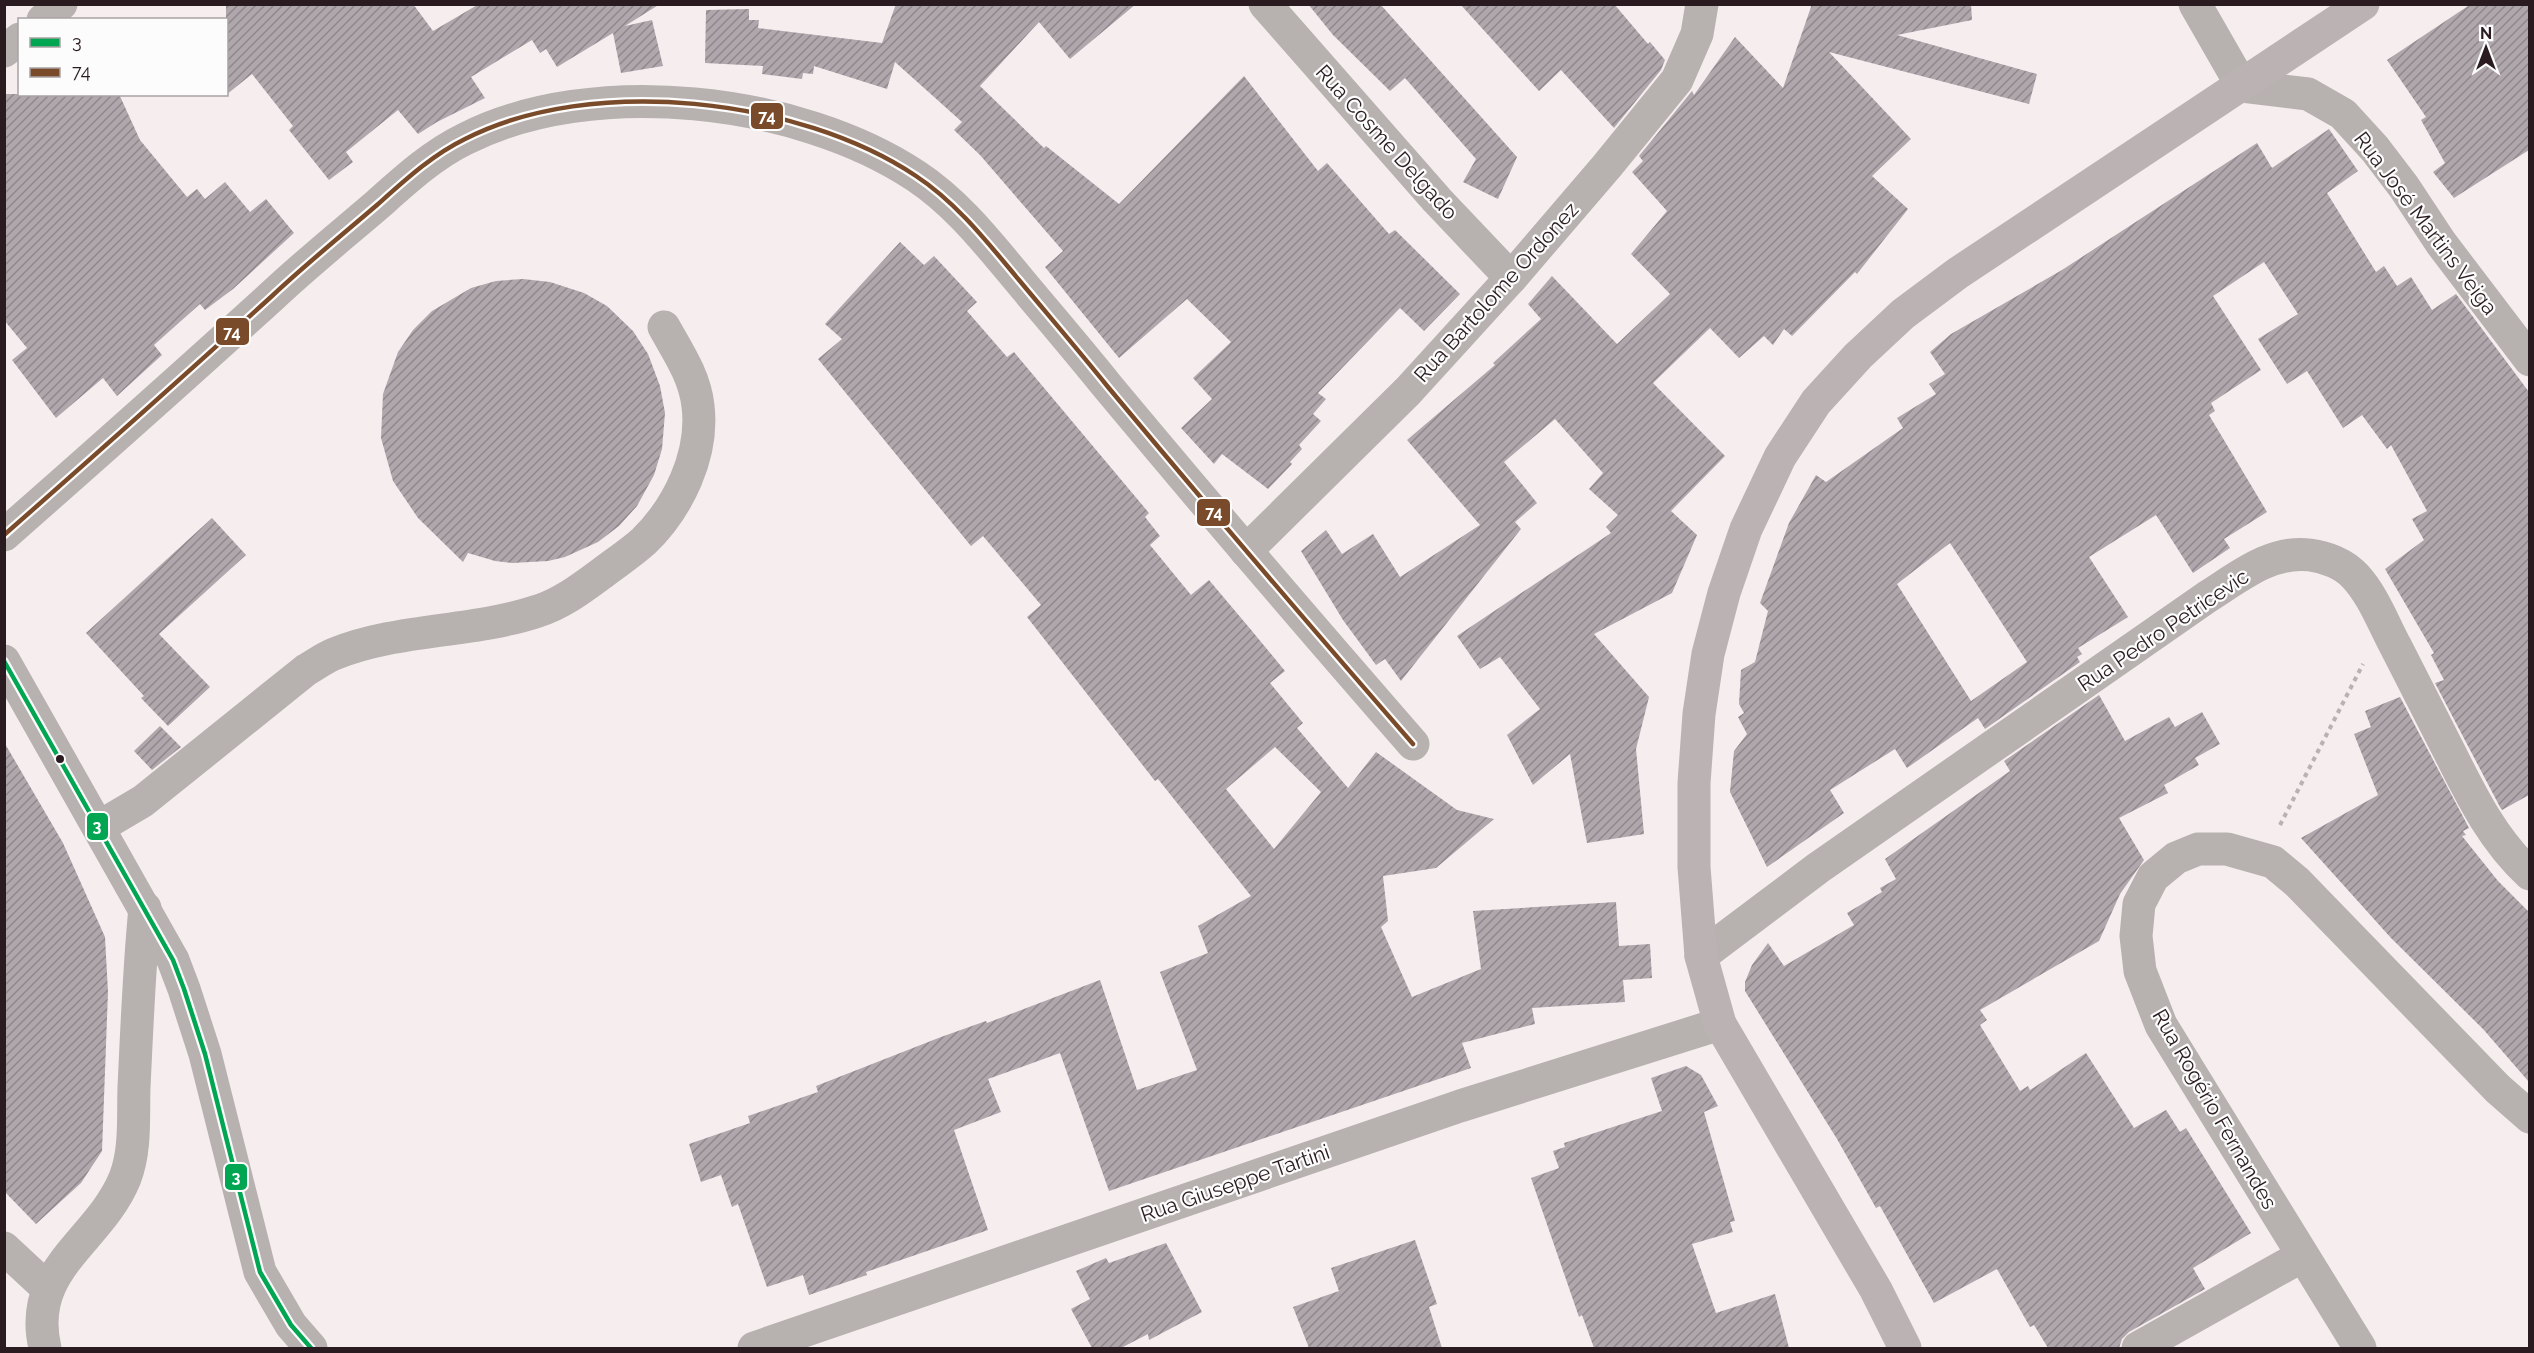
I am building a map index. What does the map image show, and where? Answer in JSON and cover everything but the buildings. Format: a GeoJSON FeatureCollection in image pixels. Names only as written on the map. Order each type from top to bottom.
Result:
{"type":"FeatureCollection","features":[{"type":"Feature","properties":{"kind":"main road"},"geometry":{"type":"LineString","coordinates":[[1905,1348],[1876,1290],[1720,1024],[1701,956],[1694,867],[1694,783],[1699,714],[1707,664],[1724,593],[1746,529],[1780,457],[1816,402],[1858,356],[1904,314],[1958,273],[2363,4]]}},
{"type":"Feature","properties":{"kind":"street"},"geometry":{"type":"LineString","coordinates":[[45,18],[61,4]]}},
{"type":"Feature","properties":{"kind":"street","name":"Rua Cosme Delgado"},"geometry":{"type":"LineString","coordinates":[[1265,4],[1437,200],[1511,278]]}},
{"type":"Feature","properties":{"kind":"street","name":"Rua Bartolome Ordonez"},"geometry":{"type":"LineString","coordinates":[[1246,551],[1408,391],[1511,278],[1677,80],[1697,33],[1702,4]]}},
{"type":"Feature","properties":{"kind":"street"},"geometry":{"type":"LineString","coordinates":[[2195,4],[2242,86]]}},
{"type":"Feature","properties":{"kind":"street"},"geometry":{"type":"LineString","coordinates":[[4,51],[18,40]]}},
{"type":"Feature","properties":{"kind":"street","name":"Rua José Martins Veiga"},"geometry":{"type":"LineString","coordinates":[[2242,86],[2308,94],[2343,114],[2404,187],[2441,243],[2529,360]]}},
{"type":"Feature","properties":{"kind":"street"},"geometry":{"type":"LineString","coordinates":[[4,536],[319,253],[409,176],[463,140],[529,115],[592,103],[633,100],[674,101],[781,120],[835,135],[881,155],[918,178],[957,210],[992,248],[1246,551],[1413,744]]}},
{"type":"Feature","properties":{"kind":"street"},"geometry":{"type":"LineString","coordinates":[[99,827],[143,801],[306,670],[332,655],[364,644],[506,620],[541,611],[579,591],[643,542],[665,517],[688,476],[697,444],[699,406],[688,369],[664,327]]}},
{"type":"Feature","properties":{"kind":"street","name":"Rua Pedro Petricevic"},"geometry":{"type":"LineString","coordinates":[[1701,956],[1818,868],[2207,597],[2259,565],[2278,557],[2294,555],[2326,559],[2343,567],[2355,577],[2384,624],[2480,813],[2504,847],[2529,874]]}},
{"type":"Feature","properties":{"kind":"street"},"geometry":{"type":"LineString","coordinates":[[4,661],[173,960],[184,989],[231,1152],[260,1272],[291,1324],[311,1348]]}},
{"type":"Feature","properties":{"kind":"street","name":"Rua Rogério Fernandes"},"geometry":{"type":"LineString","coordinates":[[2360,1348],[2161,1025],[2140,971],[2136,936],[2139,904],[2153,877],[2176,858],[2198,849],[2227,849],[2273,862],[2297,882],[2498,1089],[2529,1117]]}},
{"type":"Feature","properties":{"kind":"street"},"geometry":{"type":"LineString","coordinates":[[45,1348],[41,1331],[41,1311],[48,1288],[75,1248],[113,1200],[125,1178],[129,1164],[144,908]]}},
{"type":"Feature","properties":{"kind":"street","name":"Rua Giuseppe Tartini"},"geometry":{"type":"LineString","coordinates":[[754,1348],[1460,1106],[1720,1024]]}},
{"type":"Feature","properties":{"kind":"street"},"geometry":{"type":"LineString","coordinates":[[4,1248],[48,1288]]}},
{"type":"Feature","properties":{"kind":"street"},"geometry":{"type":"LineString","coordinates":[[2138,1348],[2302,1257]]}},
{"type":"Feature","properties":{"kind":"path"},"geometry":{"type":"LineString","coordinates":[[2263,858],[2384,624]]}},
{"type":"Feature","properties":{"kind":"transit line","name":"74"},"geometry":{"type":"LineString","coordinates":[[4,535],[311,261],[419,169],[453,145],[516,119],[573,106],[633,102],[694,104],[755,113],[814,128],[868,149],[916,176],[945,198],[996,252],[1221,522],[1413,744]]}},
{"type":"Feature","properties":{"kind":"transit line","name":"3"},"geometry":{"type":"LineString","coordinates":[[4,661],[173,960],[205,1054],[260,1272],[291,1325],[311,1348]]}}]}
